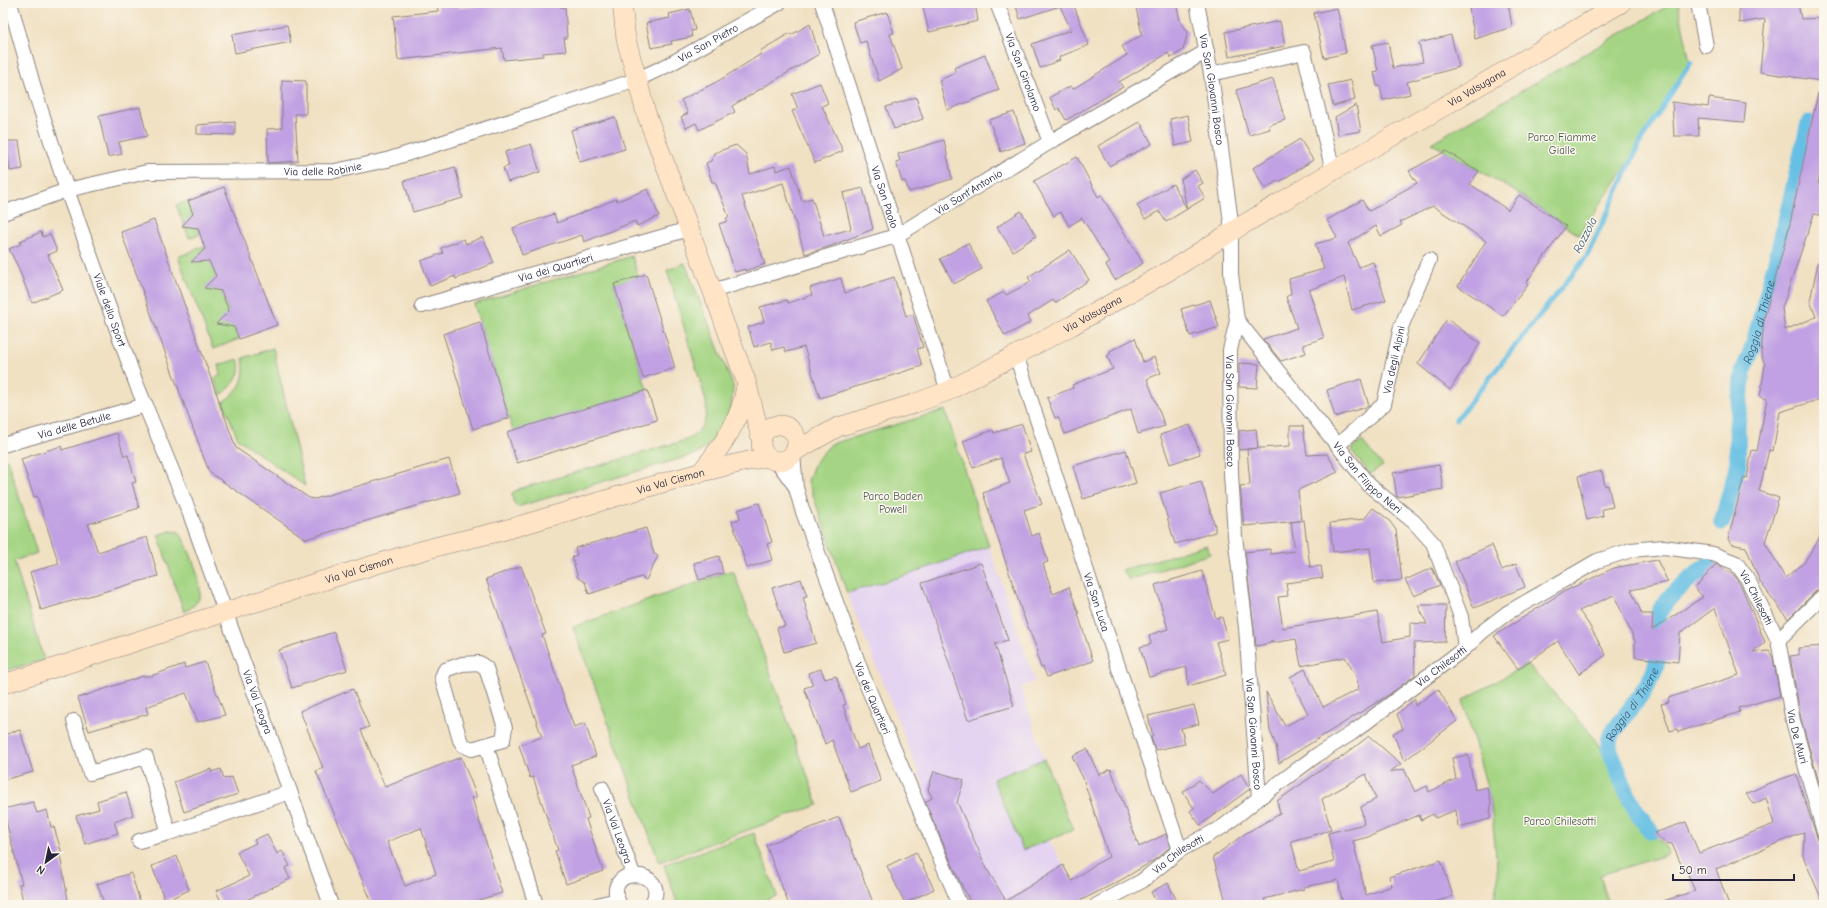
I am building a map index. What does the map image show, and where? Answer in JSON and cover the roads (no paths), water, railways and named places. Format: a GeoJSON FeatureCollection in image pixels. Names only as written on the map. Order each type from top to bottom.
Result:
{"type":"FeatureCollection","features":[{"type":"Feature","properties":{"kind":"main road","name":"Via dei Quartieri"},"geometry":{"type":"LineString","coordinates":[[622,3],[626,39],[636,80],[689,229],[748,387],[776,450],[796,440],[792,430],[782,426],[748,387]]}},
{"type":"Feature","properties":{"kind":"main road","name":"Via Valsugana"},"geometry":{"type":"LineString","coordinates":[[776,450],[838,427],[913,404],[948,391],[1146,284],[1599,8],[1621,3]]}},
{"type":"Feature","properties":{"kind":"main road"},"geometry":{"type":"LineString","coordinates":[[700,472],[724,444],[731,432],[744,403],[748,387]]}},
{"type":"Feature","properties":{"kind":"main road","name":"Via Valsugana"},"geometry":{"type":"LineString","coordinates":[[782,426],[838,427]]}},
{"type":"Feature","properties":{"kind":"main road"},"geometry":{"type":"LineString","coordinates":[[776,450],[767,429],[782,426]]}},
{"type":"Feature","properties":{"kind":"main road","name":"Via Val Cismon"},"geometry":{"type":"LineString","coordinates":[[3,684],[63,666],[224,612],[435,548],[501,531],[776,450]]}},
{"type":"Feature","properties":{"kind":"street","name":"Viale dello Sport"},"geometry":{"type":"LineString","coordinates":[[10,3],[36,95],[67,190],[146,405],[190,514],[224,612]]}},
{"type":"Feature","properties":{"kind":"street","name":"Via San Pietro"},"geometry":{"type":"LineString","coordinates":[[636,80],[670,64],[779,3]]}},
{"type":"Feature","properties":{"kind":"street","name":"Via San Paolo"},"geometry":{"type":"LineString","coordinates":[[822,3],[896,236],[948,391]]}},
{"type":"Feature","properties":{"kind":"street","name":"Via San Girolamo"},"geometry":{"type":"LineString","coordinates":[[997,3],[1050,142]]}},
{"type":"Feature","properties":{"kind":"street","name":"Via San Giovanni Bosco"},"geometry":{"type":"LineString","coordinates":[[1197,3],[1211,74],[1230,232],[1231,274],[1237,320],[1230,350],[1231,474],[1235,536],[1246,628],[1259,798]]}},
{"type":"Feature","properties":{"kind":"street"},"geometry":{"type":"LineString","coordinates":[[1698,3],[1706,46]]}},
{"type":"Feature","properties":{"kind":"street","name":"Via Sant'Antonio"},"geometry":{"type":"LineString","coordinates":[[712,291],[896,236],[1050,142],[1207,51]]}},
{"type":"Feature","properties":{"kind":"street"},"geometry":{"type":"LineString","coordinates":[[1211,74],[1304,52],[1333,171]]}},
{"type":"Feature","properties":{"kind":"street","name":"Via delle Robinie"},"geometry":{"type":"LineString","coordinates":[[3,213],[67,190],[147,172],[335,171],[386,160],[636,80]]}},
{"type":"Feature","properties":{"kind":"street","name":"Via dei Quartieri"},"geometry":{"type":"LineString","coordinates":[[422,306],[689,229]]}},
{"type":"Feature","properties":{"kind":"street","name":"Via degli Alpini"},"geometry":{"type":"LineString","coordinates":[[1338,445],[1384,404],[1401,327],[1429,260]]}},
{"type":"Feature","properties":{"kind":"street","name":"Via San Filippo Neri"},"geometry":{"type":"LineString","coordinates":[[1237,320],[1369,485],[1414,522],[1434,542],[1461,617],[1465,648]]}},
{"type":"Feature","properties":{"kind":"street","name":"Via San Luca"},"geometry":{"type":"LineString","coordinates":[[1016,355],[1180,850]]}},
{"type":"Feature","properties":{"kind":"street","name":"Via delle Betulle"},"geometry":{"type":"LineString","coordinates":[[3,445],[146,405]]}},
{"type":"Feature","properties":{"kind":"street","name":"Via dei Quartieri"},"geometry":{"type":"LineString","coordinates":[[776,450],[796,488],[863,676],[960,905]]}},
{"type":"Feature","properties":{"kind":"street","name":"Via Chilesotti"},"geometry":{"type":"LineString","coordinates":[[1097,905],[1142,881],[1180,850],[1224,826],[1317,755],[1352,733],[1465,648],[1482,632],[1507,614],[1597,561],[1631,550],[1664,547],[1713,554],[1736,563],[1747,578],[1778,640]]}},
{"type":"Feature","properties":{"kind":"street"},"geometry":{"type":"LineString","coordinates":[[1778,640],[1824,595]]}},
{"type":"Feature","properties":{"kind":"street","name":"Via Val Leogra"},"geometry":{"type":"LineString","coordinates":[[224,612],[331,905]]}},
{"type":"Feature","properties":{"kind":"street","name":"Via De Muri"},"geometry":{"type":"LineString","coordinates":[[1778,640],[1793,721],[1824,832]]}},
{"type":"Feature","properties":{"kind":"street"},"geometry":{"type":"LineString","coordinates":[[479,663],[486,668],[505,728],[503,740],[486,745],[472,749],[463,745],[460,740],[442,681],[442,673],[445,670],[462,664],[479,663]]}},
{"type":"Feature","properties":{"kind":"street"},"geometry":{"type":"LineString","coordinates":[[74,721],[90,773],[146,756],[168,833]]}},
{"type":"Feature","properties":{"kind":"street"},"geometry":{"type":"LineString","coordinates":[[486,745],[536,905]]}},
{"type":"Feature","properties":{"kind":"street","name":"Via Val Leogra"},"geometry":{"type":"LineString","coordinates":[[602,788],[632,874]]}},
{"type":"Feature","properties":{"kind":"street"},"geometry":{"type":"LineString","coordinates":[[139,841],[168,833],[290,792]]}},
{"type":"Feature","properties":{"kind":"street","name":"Via Val Leogra"},"geometry":{"type":"LineString","coordinates":[[598,905],[618,902],[617,888],[619,883],[622,879],[632,874],[643,876],[651,882],[655,893],[652,905]]}},
{"type":"Feature","properties":{"kind":"waterway","name":"Rozzola"},"geometry":{"type":"LineString","coordinates":[[1456,420],[1587,256],[1641,141],[1691,62]]}},
{"type":"Feature","properties":{"kind":"waterway","name":"Roggia di Thiene"},"geometry":{"type":"LineString","coordinates":[[1722,522],[1738,465],[1737,427],[1743,372],[1754,344],[1779,250],[1809,123]]}},
{"type":"Feature","properties":{"kind":"waterway","name":"Roggia di Thiene"},"geometry":{"type":"LineString","coordinates":[[1651,831],[1643,821],[1626,791],[1609,748],[1609,741],[1611,735],[1652,677],[1657,663],[1658,620],[1664,605],[1677,590],[1708,565]]}},
{"type":"Feature","properties":{"kind":"park label","name":"Parco Fiamme Gialle"},"geometry":{"type":"Point","coordinates":[1562,143]}},
{"type":"Feature","properties":{"kind":"park label","name":"Parco Baden Powell"},"geometry":{"type":"Point","coordinates":[893,502]}},
{"type":"Feature","properties":{"kind":"park label","name":"Parco Chilesotti"},"geometry":{"type":"Point","coordinates":[1560,821]}}]}
